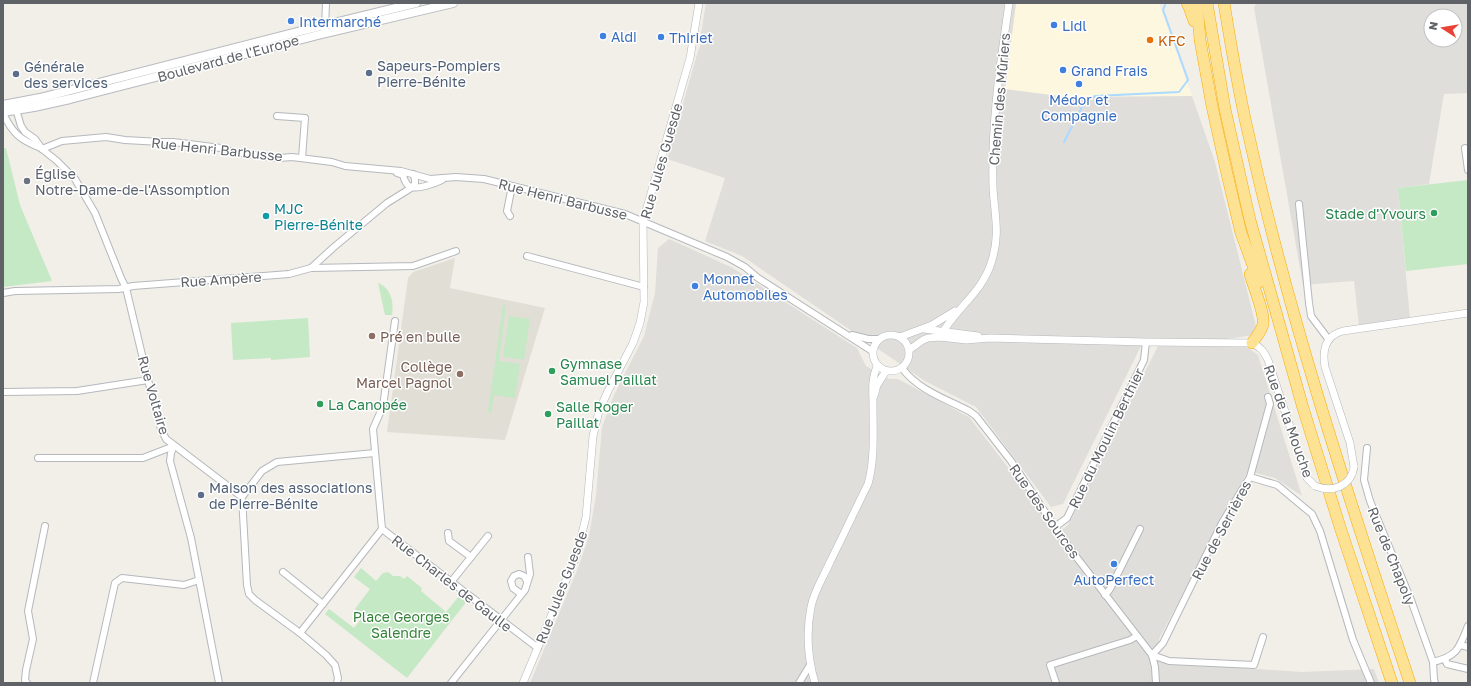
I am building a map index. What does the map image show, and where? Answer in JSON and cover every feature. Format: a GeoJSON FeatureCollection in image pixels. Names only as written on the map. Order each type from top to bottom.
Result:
{"type":"FeatureCollection","features":[{"type":"Feature","properties":{"kind":"highway"},"geometry":{"type":"LineString","coordinates":[[1187,3],[1190,7],[1200,40]]}},
{"type":"Feature","properties":{"kind":"highway"},"geometry":{"type":"LineString","coordinates":[[1197,3],[1200,40],[1212,106],[1241,233],[1243,252],[1263,314],[1264,323],[1252,343]]}},
{"type":"Feature","properties":{"kind":"highway"},"geometry":{"type":"LineString","coordinates":[[1207,3],[1226,116],[1250,220],[1273,306],[1340,526],[1392,683]]}},
{"type":"Feature","properties":{"kind":"highway"},"geometry":{"type":"LineString","coordinates":[[1224,3],[1247,131],[1292,310],[1340,470],[1410,683]]}},
{"type":"Feature","properties":{"kind":"highway"},"geometry":{"type":"LineString","coordinates":[[1231,42],[1234,26],[1232,3]]}},
{"type":"Feature","properties":{"kind":"highway"},"geometry":{"type":"LineString","coordinates":[[1241,233],[1264,297],[1273,306]]}},
{"type":"Feature","properties":{"kind":"main road","name":"Boulevard de l'Europe"},"geometry":{"type":"LineString","coordinates":[[325,29],[416,3]]}},
{"type":"Feature","properties":{"kind":"main road","name":"Boulevard de l'Europe"},"geometry":{"type":"LineString","coordinates":[[3,112],[40,98],[325,29],[453,3]]}},
{"type":"Feature","properties":{"kind":"main road","name":"Boulevard de l'Europe"},"geometry":{"type":"LineString","coordinates":[[3,105],[15,107]]}},
{"type":"Feature","properties":{"kind":"street"},"geometry":{"type":"LineString","coordinates":[[325,29],[326,3]]}},
{"type":"Feature","properties":{"kind":"street","name":"Rue Jules Guesde"},"geometry":{"type":"LineString","coordinates":[[523,683],[577,554],[589,496],[595,429],[599,411],[633,344],[640,323],[643,307],[644,287],[643,222],[690,58],[699,3]]}},
{"type":"Feature","properties":{"kind":"street","name":"Chemin des Mûriers"},"geometry":{"type":"LineString","coordinates":[[941,334],[950,319],[974,294],[986,275],[992,261],[997,239],[997,218],[993,183],[994,121],[1009,3]]}},
{"type":"Feature","properties":{"kind":"street","name":"Rue Voltaire"},"geometry":{"type":"LineString","coordinates":[[15,107],[25,132],[35,139],[42,149]]}},
{"type":"Feature","properties":{"kind":"street","name":"Rue Voltaire"},"geometry":{"type":"LineString","coordinates":[[3,112],[9,126],[16,134],[30,144],[42,149],[57,161],[75,179],[95,212],[126,288],[161,429],[166,439],[174,446],[170,461],[191,538],[219,683]]}},
{"type":"Feature","properties":{"kind":"street"},"geometry":{"type":"LineString","coordinates":[[277,116],[305,118],[302,158]]}},
{"type":"Feature","properties":{"kind":"street"},"geometry":{"type":"LineString","coordinates":[[16,134],[25,132]]}},
{"type":"Feature","properties":{"kind":"street","name":"Rue Henri Barbusse"},"geometry":{"type":"LineString","coordinates":[[42,149],[62,141],[106,137],[139,141],[173,142],[221,148],[239,153],[279,158],[302,158],[401,172],[430,179],[470,177],[484,179],[625,214],[727,257],[745,266],[758,278],[872,351]]}},
{"type":"Feature","properties":{"kind":"street"},"geometry":{"type":"LineString","coordinates":[[1465,148],[1468,170]]}},
{"type":"Feature","properties":{"kind":"street"},"geometry":{"type":"LineString","coordinates":[[393,172],[403,175],[407,186],[411,188],[415,184],[413,174]]}},
{"type":"Feature","properties":{"kind":"street","name":"Rue Henri Barbusse"},"geometry":{"type":"LineString","coordinates":[[411,188],[417,188],[435,183],[447,178]]}},
{"type":"Feature","properties":{"kind":"street"},"geometry":{"type":"LineString","coordinates":[[510,216],[507,211],[512,186]]}},
{"type":"Feature","properties":{"kind":"street","name":"Rue Ampère"},"geometry":{"type":"LineString","coordinates":[[3,293],[15,291],[119,289],[289,274],[311,268],[334,246],[387,203],[411,188]]}},
{"type":"Feature","properties":{"kind":"street"},"geometry":{"type":"LineString","coordinates":[[1299,204],[1311,316],[1328,340],[1335,333],[1343,331],[1468,313]]}},
{"type":"Feature","properties":{"kind":"street"},"geometry":{"type":"LineString","coordinates":[[311,268],[413,266],[456,251]]}},
{"type":"Feature","properties":{"kind":"street"},"geometry":{"type":"LineString","coordinates":[[527,256],[644,287]]}},
{"type":"Feature","properties":{"kind":"street","name":"Chemin des Mûriers"},"geometry":{"type":"LineString","coordinates":[[900,337],[924,328],[964,306]]}},
{"type":"Feature","properties":{"kind":"street","name":"Rue Charles de Gaulle"},"geometry":{"type":"LineString","coordinates":[[395,321],[383,406],[373,429],[382,529],[538,648]]}},
{"type":"Feature","properties":{"kind":"street"},"geometry":{"type":"LineString","coordinates":[[924,328],[966,340],[990,338],[1252,343]]}},
{"type":"Feature","properties":{"kind":"street","name":"Rue Henri Barbusse"},"geometry":{"type":"LineString","coordinates":[[841,331],[855,337],[879,339]]}},
{"type":"Feature","properties":{"kind":"street"},"geometry":{"type":"LineString","coordinates":[[909,350],[922,340],[941,334]]}},
{"type":"Feature","properties":{"kind":"street"},"geometry":{"type":"LineString","coordinates":[[891,335],[900,337],[907,345],[909,350],[908,360],[902,368],[891,372],[877,366],[874,362],[872,351],[876,342],[882,337],[891,335]]}},
{"type":"Feature","properties":{"kind":"street","name":"Rue de la Mouche"},"geometry":{"type":"LineString","coordinates":[[1252,343],[1259,346],[1263,350],[1268,360],[1307,478],[1315,486],[1329,490],[1342,486],[1346,483],[1353,474],[1354,467],[1350,443],[1325,367],[1324,358],[1328,340]]}},
{"type":"Feature","properties":{"kind":"street","name":"Rue du Moulin Berthier"},"geometry":{"type":"LineString","coordinates":[[1055,528],[1067,518],[1070,512],[1144,360],[1146,342]]}},
{"type":"Feature","properties":{"kind":"street"},"geometry":{"type":"LineString","coordinates":[[815,683],[810,665],[809,623],[811,606],[818,587],[868,484],[871,473],[872,387],[873,376],[877,366]]}},
{"type":"Feature","properties":{"kind":"street","name":"Rue des Sources"},"geometry":{"type":"LineString","coordinates":[[902,368],[920,387],[970,411],[976,416],[1011,461],[1055,528],[1152,655],[1155,667],[1156,683]]}},
{"type":"Feature","properties":{"kind":"street"},"geometry":{"type":"LineString","coordinates":[[873,402],[877,385],[886,371]]}},
{"type":"Feature","properties":{"kind":"street"},"geometry":{"type":"LineString","coordinates":[[3,392],[77,391],[148,380]]}},
{"type":"Feature","properties":{"kind":"street","name":"Rue de Serrières"},"geometry":{"type":"LineString","coordinates":[[1152,655],[1163,643],[1222,523],[1250,477],[1270,404],[1268,397]]}},
{"type":"Feature","properties":{"kind":"street"},"geometry":{"type":"LineString","coordinates":[[38,458],[143,458],[174,446],[242,498]]}},
{"type":"Feature","properties":{"kind":"street","name":"Rue de Chapoly"},"geometry":{"type":"LineString","coordinates":[[1367,448],[1364,480],[1370,501],[1412,600],[1433,662],[1435,683]]}},
{"type":"Feature","properties":{"kind":"street"},"geometry":{"type":"LineString","coordinates":[[337,683],[338,678],[335,665],[326,655],[249,594],[247,585],[242,498],[262,471],[277,462],[375,454]]}},
{"type":"Feature","properties":{"kind":"street"},"geometry":{"type":"LineString","coordinates":[[1250,477],[1277,486],[1312,514],[1320,531],[1353,640],[1371,683]]}},
{"type":"Feature","properties":{"kind":"street"},"geometry":{"type":"LineString","coordinates":[[27,683],[25,680],[26,670],[33,639],[28,611],[45,526]]}},
{"type":"Feature","properties":{"kind":"street"},"geometry":{"type":"LineString","coordinates":[[300,633],[382,529]]}},
{"type":"Feature","properties":{"kind":"street"},"geometry":{"type":"LineString","coordinates":[[1105,594],[1110,589],[1140,529]]}},
{"type":"Feature","properties":{"kind":"street"},"geometry":{"type":"LineString","coordinates":[[448,534],[449,541],[471,557]]}},
{"type":"Feature","properties":{"kind":"street"},"geometry":{"type":"LineString","coordinates":[[451,582],[488,536]]}},
{"type":"Feature","properties":{"kind":"street"},"geometry":{"type":"LineString","coordinates":[[451,683],[525,590],[530,574],[528,557]]}},
{"type":"Feature","properties":{"kind":"street"},"geometry":{"type":"LineString","coordinates":[[284,572],[323,604]]}},
{"type":"Feature","properties":{"kind":"street"},"geometry":{"type":"LineString","coordinates":[[521,594],[513,588],[511,581],[514,576],[519,574],[524,576],[527,581]]}},
{"type":"Feature","properties":{"kind":"street"},"geometry":{"type":"LineString","coordinates":[[93,683],[115,583],[122,578],[184,585],[199,580]]}},
{"type":"Feature","properties":{"kind":"street"},"geometry":{"type":"LineString","coordinates":[[1433,662],[1445,659],[1453,654],[1460,645],[1468,626]]}},
{"type":"Feature","properties":{"kind":"street"},"geometry":{"type":"LineString","coordinates":[[1056,683],[1050,665],[1130,640],[1137,636]]}},
{"type":"Feature","properties":{"kind":"street"},"geometry":{"type":"LineString","coordinates":[[1152,655],[1169,661],[1254,665],[1263,637]]}},
{"type":"Feature","properties":{"kind":"street"},"geometry":{"type":"LineString","coordinates":[[1460,645],[1468,647]]}},
{"type":"Feature","properties":{"kind":"street"},"geometry":{"type":"LineString","coordinates":[[1445,659],[1447,664],[1468,669]]}},
{"type":"Feature","properties":{"kind":"street"},"geometry":{"type":"LineString","coordinates":[[799,683],[810,665]]}},
{"type":"Feature","properties":{"kind":"shaded area"},"geometry":{"type":"Polygon","coordinates":[[[706,3],[1016,3],[1005,89],[1082,99],[1084,97],[1192,96],[1215,162],[1256,326],[1253,335],[1221,340],[1145,338],[1063,504],[1051,507],[976,407],[925,381],[742,256],[705,241],[725,178],[667,159],[698,51],[703,40],[700,39],[706,3]]]}},
{"type":"Feature","properties":{"kind":"shaded area"},"geometry":{"type":"Polygon","coordinates":[[[1016,3],[1159,3],[1192,96],[1084,97],[1083,99],[1005,89],[1016,3]]]}},
{"type":"Feature","properties":{"kind":"shaded area"},"geometry":{"type":"Polygon","coordinates":[[[1256,3],[1468,3],[1468,93],[1444,94],[1429,184],[1398,188],[1410,319],[1359,326],[1354,281],[1303,285],[1254,8],[1256,3]]]}},
{"type":"Feature","properties":{"kind":"shaded area"},"geometry":{"type":"Polygon","coordinates":[[[669,239],[731,267],[857,348],[866,366],[889,379],[898,379],[969,417],[1030,496],[1055,535],[1068,525],[1158,346],[1247,347],[1258,355],[1302,496],[1275,478],[1248,471],[1159,639],[1159,662],[1302,672],[1374,669],[1379,683],[530,683],[578,568],[589,536],[596,495],[602,427],[614,395],[644,336],[655,293],[658,248],[669,239]]]}},
{"type":"Feature","properties":{"kind":"shaded area","name":"Collège Marcel Pagnol"},"geometry":{"type":"Polygon","coordinates":[[[455,258],[450,288],[545,308],[505,440],[387,432],[408,278],[413,272],[455,258]]]}},
{"type":"Feature","properties":{"kind":"green space"},"geometry":{"type":"Polygon","coordinates":[[[3,148],[6,148],[20,205],[52,281],[3,287],[3,148]]]}},
{"type":"Feature","properties":{"kind":"green space","name":"Stade d'Yvours"},"geometry":{"type":"Polygon","coordinates":[[[1468,180],[1468,264],[1406,271],[1398,188],[1468,180]]]}},
{"type":"Feature","properties":{"kind":"green space"},"geometry":{"type":"Polygon","coordinates":[[[378,283],[386,288],[391,296],[392,315],[385,315],[378,283]]]}},
{"type":"Feature","properties":{"kind":"green space"},"geometry":{"type":"Polygon","coordinates":[[[503,305],[506,305],[499,361],[520,364],[515,398],[494,395],[491,413],[488,412],[503,305]]]}},
{"type":"Feature","properties":{"kind":"green space"},"geometry":{"type":"Polygon","coordinates":[[[509,316],[530,319],[524,360],[503,357],[509,316]]]}},
{"type":"Feature","properties":{"kind":"green space"},"geometry":{"type":"Polygon","coordinates":[[[308,318],[310,357],[271,360],[271,358],[233,360],[231,323],[308,318]]]}},
{"type":"Feature","properties":{"kind":"green space","name":"Place Georges Salendre"},"geometry":{"type":"Polygon","coordinates":[[[361,568],[376,581],[383,573],[388,572],[393,576],[400,576],[404,579],[407,576],[422,588],[421,591],[446,612],[460,595],[467,601],[407,678],[325,614],[329,609],[354,628],[363,616],[355,609],[370,589],[354,577],[361,568]]]}},
{"type":"Feature","properties":{"kind":"waterway"},"geometry":{"type":"LineString","coordinates":[[1064,142],[1085,101],[1095,96],[1179,92],[1188,80],[1163,10],[1165,5]]}},
{"type":"Feature","properties":{"kind":"place","name":"Intermarché"},"geometry":{"type":"Point","coordinates":[291,21]}},
{"type":"Feature","properties":{"kind":"place","name":"Lidl"},"geometry":{"type":"Point","coordinates":[1054,25]}},
{"type":"Feature","properties":{"kind":"place","name":"Aldi"},"geometry":{"type":"Point","coordinates":[603,36]}},
{"type":"Feature","properties":{"kind":"place","name":"Thiriet"},"geometry":{"type":"Point","coordinates":[661,37]}},
{"type":"Feature","properties":{"kind":"place","name":"KFC"},"geometry":{"type":"Point","coordinates":[1150,40]}},
{"type":"Feature","properties":{"kind":"place","name":"Grand Frais"},"geometry":{"type":"Point","coordinates":[1063,70]}},
{"type":"Feature","properties":{"kind":"place","name":"Sapeurs-Pompiers Pierre-Bénite"},"geometry":{"type":"Point","coordinates":[369,73]}},
{"type":"Feature","properties":{"kind":"place","name":"Générale des services"},"geometry":{"type":"Point","coordinates":[16,74]}},
{"type":"Feature","properties":{"kind":"place","name":"Médor et Compagnie"},"geometry":{"type":"Point","coordinates":[1079,84]}},
{"type":"Feature","properties":{"kind":"place","name":"Église Notre-Dame-de-l'Assomption"},"geometry":{"type":"Point","coordinates":[27,181]}},
{"type":"Feature","properties":{"kind":"place","name":"Stade d'Yvours"},"geometry":{"type":"Point","coordinates":[1434,213]}},
{"type":"Feature","properties":{"kind":"place","name":"MJC Pierre-Bénite"},"geometry":{"type":"Point","coordinates":[266,216]}},
{"type":"Feature","properties":{"kind":"place","name":"Monnet Automobiles"},"geometry":{"type":"Point","coordinates":[695,286]}},
{"type":"Feature","properties":{"kind":"place","name":"Pré en bulle"},"geometry":{"type":"Point","coordinates":[372,336]}},
{"type":"Feature","properties":{"kind":"place","name":"Gymnase Samuel Paillat"},"geometry":{"type":"Point","coordinates":[552,371]}},
{"type":"Feature","properties":{"kind":"place","name":"Collège Marcel Pagnol"},"geometry":{"type":"Point","coordinates":[460,374]}},
{"type":"Feature","properties":{"kind":"place","name":"La Canopée"},"geometry":{"type":"Point","coordinates":[320,404]}},
{"type":"Feature","properties":{"kind":"place","name":"Salle Roger Paillat"},"geometry":{"type":"Point","coordinates":[548,414]}},
{"type":"Feature","properties":{"kind":"place","name":"Maison des associations de Pierre-Bénite"},"geometry":{"type":"Point","coordinates":[201,495]}},
{"type":"Feature","properties":{"kind":"place","name":"AutoPerfect"},"geometry":{"type":"Point","coordinates":[1114,564]}}]}
